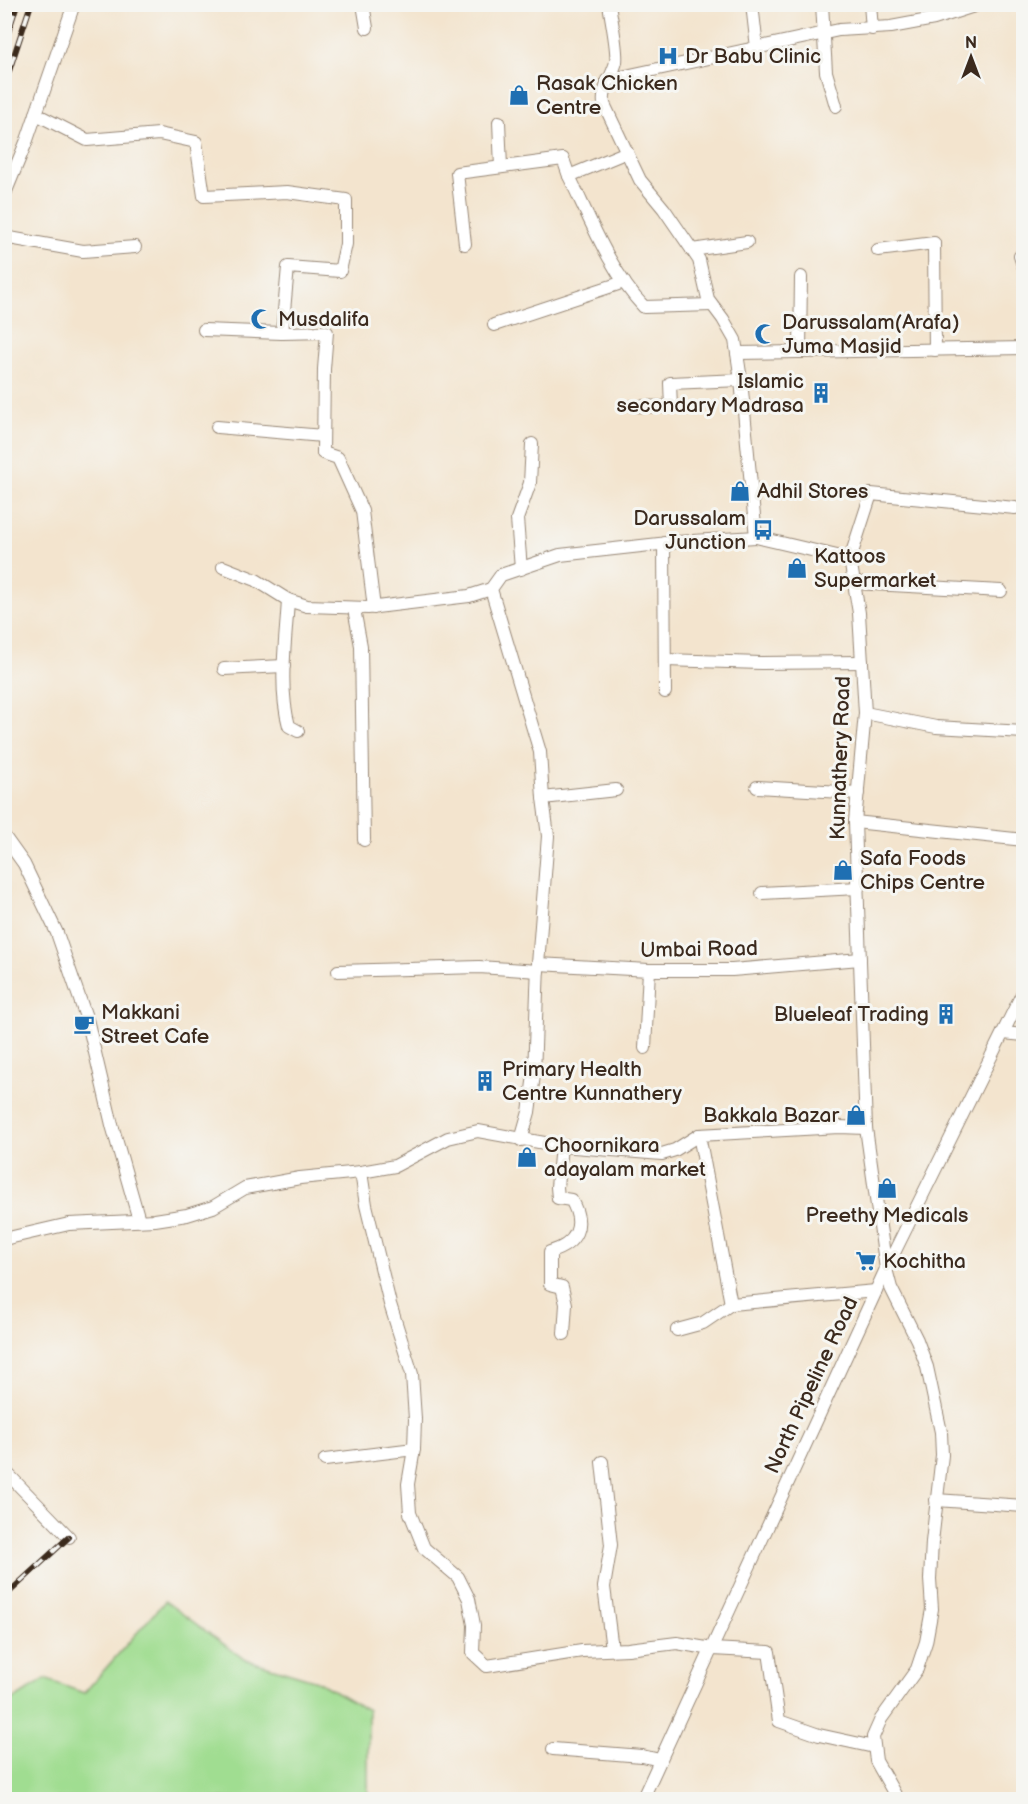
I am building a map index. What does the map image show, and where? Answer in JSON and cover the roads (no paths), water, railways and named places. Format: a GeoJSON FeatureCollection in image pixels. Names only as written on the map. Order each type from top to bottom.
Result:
{"type":"FeatureCollection","features":[{"type":"Feature","properties":{"kind":"street"},"geometry":{"type":"LineString","coordinates":[[4,196],[36,114],[74,4]]}},
{"type":"Feature","properties":{"kind":"street"},"geometry":{"type":"LineString","coordinates":[[363,4],[367,28]]}},
{"type":"Feature","properties":{"kind":"street"},"geometry":{"type":"LineString","coordinates":[[609,4],[616,61],[607,81],[604,104],[640,180],[664,209],[699,260],[708,299],[735,340],[756,537]]}},
{"type":"Feature","properties":{"kind":"street"},"geometry":{"type":"LineString","coordinates":[[752,4],[757,48]]}},
{"type":"Feature","properties":{"kind":"street"},"geometry":{"type":"LineString","coordinates":[[822,4],[826,72],[836,106]]}},
{"type":"Feature","properties":{"kind":"street"},"geometry":{"type":"LineString","coordinates":[[870,4],[872,29]]}},
{"type":"Feature","properties":{"kind":"street"},"geometry":{"type":"LineString","coordinates":[[607,81],[839,30],[872,29],[934,19],[980,4]]}},
{"type":"Feature","properties":{"kind":"street"},"geometry":{"type":"LineString","coordinates":[[36,114],[87,140],[159,134],[196,142],[204,196],[287,192],[346,200],[346,244],[340,271],[288,267],[282,333]]}},
{"type":"Feature","properties":{"kind":"street"},"geometry":{"type":"LineString","coordinates":[[499,122],[501,167]]}},
{"type":"Feature","properties":{"kind":"street"},"geometry":{"type":"LineString","coordinates":[[568,176],[627,152]]}},
{"type":"Feature","properties":{"kind":"street"},"geometry":{"type":"LineString","coordinates":[[465,244],[457,173],[563,159],[568,176],[630,293],[644,307],[712,305]]}},
{"type":"Feature","properties":{"kind":"street"},"geometry":{"type":"LineString","coordinates":[[4,237],[83,251],[135,247]]}},
{"type":"Feature","properties":{"kind":"street"},"geometry":{"type":"LineString","coordinates":[[692,250],[747,242]]}},
{"type":"Feature","properties":{"kind":"street"},"geometry":{"type":"LineString","coordinates":[[878,250],[934,243],[935,350]]}},
{"type":"Feature","properties":{"kind":"street"},"geometry":{"type":"LineString","coordinates":[[1023,255],[1020,256],[1023,268]]}},
{"type":"Feature","properties":{"kind":"street"},"geometry":{"type":"LineString","coordinates":[[800,352],[801,277]]}},
{"type":"Feature","properties":{"kind":"street"},"geometry":{"type":"LineString","coordinates":[[494,325],[624,282]]}},
{"type":"Feature","properties":{"kind":"street"},"geometry":{"type":"LineString","coordinates":[[204,330],[327,332],[323,453],[338,458],[362,511],[374,608]]}},
{"type":"Feature","properties":{"kind":"street"},"geometry":{"type":"LineString","coordinates":[[737,353],[1023,348]]}},
{"type":"Feature","properties":{"kind":"street"},"geometry":{"type":"LineString","coordinates":[[633,406],[671,406],[670,384],[741,380]]}},
{"type":"Feature","properties":{"kind":"street"},"geometry":{"type":"LineString","coordinates":[[217,427],[323,436]]}},
{"type":"Feature","properties":{"kind":"street"},"geometry":{"type":"LineString","coordinates":[[521,568],[517,519],[530,483],[532,444]]}},
{"type":"Feature","properties":{"kind":"street"},"geometry":{"type":"LineString","coordinates":[[223,567],[256,580],[288,600],[307,606],[374,608],[469,596],[491,589],[501,575],[560,555],[664,543],[756,537],[850,559],[871,494],[1016,508]]}},
{"type":"Feature","properties":{"kind":"street"},"geometry":{"type":"LineString","coordinates":[[664,543],[665,692]]}},
{"type":"Feature","properties":{"kind":"street","name":"Kunnathery Road"},"geometry":{"type":"LineString","coordinates":[[850,559],[859,613],[865,713],[855,822],[866,1128],[886,1269],[891,1288],[917,1340],[934,1394],[941,1431],[942,1455],[930,1579],[932,1609],[926,1642],[917,1669],[880,1719],[873,1737],[874,1747]]}},
{"type":"Feature","properties":{"kind":"street"},"geometry":{"type":"LineString","coordinates":[[854,583],[1002,591]]}},
{"type":"Feature","properties":{"kind":"street"},"geometry":{"type":"LineString","coordinates":[[491,589],[540,752],[548,836],[538,968],[534,1075],[529,1112],[520,1140]]}},
{"type":"Feature","properties":{"kind":"street"},"geometry":{"type":"LineString","coordinates":[[288,600],[284,666],[285,710],[289,726],[298,730]]}},
{"type":"Feature","properties":{"kind":"street"},"geometry":{"type":"LineString","coordinates":[[354,609],[361,646],[364,840]]}},
{"type":"Feature","properties":{"kind":"street"},"geometry":{"type":"LineString","coordinates":[[665,660],[761,663],[862,662]]}},
{"type":"Feature","properties":{"kind":"street"},"geometry":{"type":"LineString","coordinates":[[224,669],[284,666]]}},
{"type":"Feature","properties":{"kind":"street"},"geometry":{"type":"LineString","coordinates":[[865,713],[936,727],[1023,732]]}},
{"type":"Feature","properties":{"kind":"street"},"geometry":{"type":"LineString","coordinates":[[757,787],[858,793]]}},
{"type":"Feature","properties":{"kind":"street"},"geometry":{"type":"LineString","coordinates":[[543,798],[616,790]]}},
{"type":"Feature","properties":{"kind":"street"},"geometry":{"type":"LineString","coordinates":[[855,822],[1023,840]]}},
{"type":"Feature","properties":{"kind":"street"},"geometry":{"type":"LineString","coordinates":[[4,836],[24,864],[57,933],[88,1023],[112,1125],[139,1220]]}},
{"type":"Feature","properties":{"kind":"street"},"geometry":{"type":"LineString","coordinates":[[762,893],[858,888]]}},
{"type":"Feature","properties":{"kind":"street","name":"Umbai Road"},"geometry":{"type":"LineString","coordinates":[[338,971],[479,967],[732,970],[860,959]]}},
{"type":"Feature","properties":{"kind":"street"},"geometry":{"type":"LineString","coordinates":[[645,1048],[649,970]]}},
{"type":"Feature","properties":{"kind":"street","name":"North Pipeline Road"},"geometry":{"type":"LineString","coordinates":[[642,1800],[886,1269],[1023,990]]}},
{"type":"Feature","properties":{"kind":"street"},"geometry":{"type":"LineString","coordinates":[[1003,1033],[1023,1035]]}},
{"type":"Feature","properties":{"kind":"street"},"geometry":{"type":"LineString","coordinates":[[4,1239],[69,1224],[155,1220],[195,1212],[213,1207],[245,1188],[300,1178],[394,1166],[448,1138],[478,1131],[561,1146],[662,1154],[699,1135],[839,1127],[866,1128]]}},
{"type":"Feature","properties":{"kind":"street"},"geometry":{"type":"LineString","coordinates":[[699,1135],[731,1304]]}},
{"type":"Feature","properties":{"kind":"street"},"geometry":{"type":"LineString","coordinates":[[561,1146],[558,1198],[572,1200],[577,1210],[578,1227],[574,1238],[569,1243],[563,1248],[550,1252],[550,1284],[562,1287],[566,1295],[564,1334]]}},
{"type":"Feature","properties":{"kind":"street"},"geometry":{"type":"LineString","coordinates":[[361,1172],[366,1205],[390,1304],[412,1374],[415,1419],[414,1449],[408,1485],[410,1513],[424,1548],[458,1576],[469,1599],[474,1625],[473,1653],[487,1666],[582,1651],[628,1649],[677,1643],[712,1649],[768,1652],[779,1721],[819,1734],[874,1747],[876,1761],[898,1800]]}},
{"type":"Feature","properties":{"kind":"street"},"geometry":{"type":"LineString","coordinates":[[677,1330],[703,1323],[731,1304],[876,1291]]}},
{"type":"Feature","properties":{"kind":"street"},"geometry":{"type":"LineString","coordinates":[[325,1460],[414,1449]]}},
{"type":"Feature","properties":{"kind":"street"},"geometry":{"type":"LineString","coordinates":[[602,1462],[611,1545],[604,1587],[612,1649]]}},
{"type":"Feature","properties":{"kind":"street"},"geometry":{"type":"LineString","coordinates":[[4,1470],[69,1537]]}},
{"type":"Feature","properties":{"kind":"street"},"geometry":{"type":"LineString","coordinates":[[936,1500],[1023,1506]]}},
{"type":"Feature","properties":{"kind":"street"},"geometry":{"type":"LineString","coordinates":[[553,1749],[642,1756],[660,1760]]}},
{"type":"Feature","properties":{"kind":"railway"},"geometry":{"type":"LineString","coordinates":[[4,45],[17,4]]}},
{"type":"Feature","properties":{"kind":"railway"},"geometry":{"type":"LineString","coordinates":[[4,86],[31,4]]}},
{"type":"Feature","properties":{"kind":"railway"},"geometry":{"type":"LineString","coordinates":[[4,1597],[69,1537]]}},
{"type":"Feature","properties":{"kind":"place","name":"Dr Babu Clinic"},"geometry":{"type":"Point","coordinates":[668,56]}},
{"type":"Feature","properties":{"kind":"place","name":"Rasak Chicken Centre"},"geometry":{"type":"Point","coordinates":[519,95]}},
{"type":"Feature","properties":{"kind":"place","name":"Musdalifa"},"geometry":{"type":"Point","coordinates":[261,319]}},
{"type":"Feature","properties":{"kind":"place","name":"Darussalam(Arafa) Juma Masjid"},"geometry":{"type":"Point","coordinates":[765,334]}},
{"type":"Feature","properties":{"kind":"place","name":"Islamic secondary Madrasa"},"geometry":{"type":"Point","coordinates":[821,393]}},
{"type":"Feature","properties":{"kind":"place","name":"Adhil Stores"},"geometry":{"type":"Point","coordinates":[740,491]}},
{"type":"Feature","properties":{"kind":"place","name":"Darussalam Junction"},"geometry":{"type":"Point","coordinates":[763,530]}},
{"type":"Feature","properties":{"kind":"place","name":"Kattoos Supermarket"},"geometry":{"type":"Point","coordinates":[797,568]}},
{"type":"Feature","properties":{"kind":"place","name":"Safa Foods Chips Centre"},"geometry":{"type":"Point","coordinates":[843,870]}},
{"type":"Feature","properties":{"kind":"place","name":"Blueleaf Trading"},"geometry":{"type":"Point","coordinates":[946,1014]}},
{"type":"Feature","properties":{"kind":"place","name":"Makkani Street Cafe"},"geometry":{"type":"Point","coordinates":[84,1024]}},
{"type":"Feature","properties":{"kind":"place","name":"Primary Health Centre Kunnathery"},"geometry":{"type":"Point","coordinates":[485,1081]}},
{"type":"Feature","properties":{"kind":"place","name":"Bakkala Bazar"},"geometry":{"type":"Point","coordinates":[856,1115]}},
{"type":"Feature","properties":{"kind":"place","name":"Choornikara adayalam market"},"geometry":{"type":"Point","coordinates":[527,1157]}},
{"type":"Feature","properties":{"kind":"place","name":"Preethy Medicals"},"geometry":{"type":"Point","coordinates":[887,1188]}},
{"type":"Feature","properties":{"kind":"place","name":"Kochitha"},"geometry":{"type":"Point","coordinates":[866,1261]}}]}
